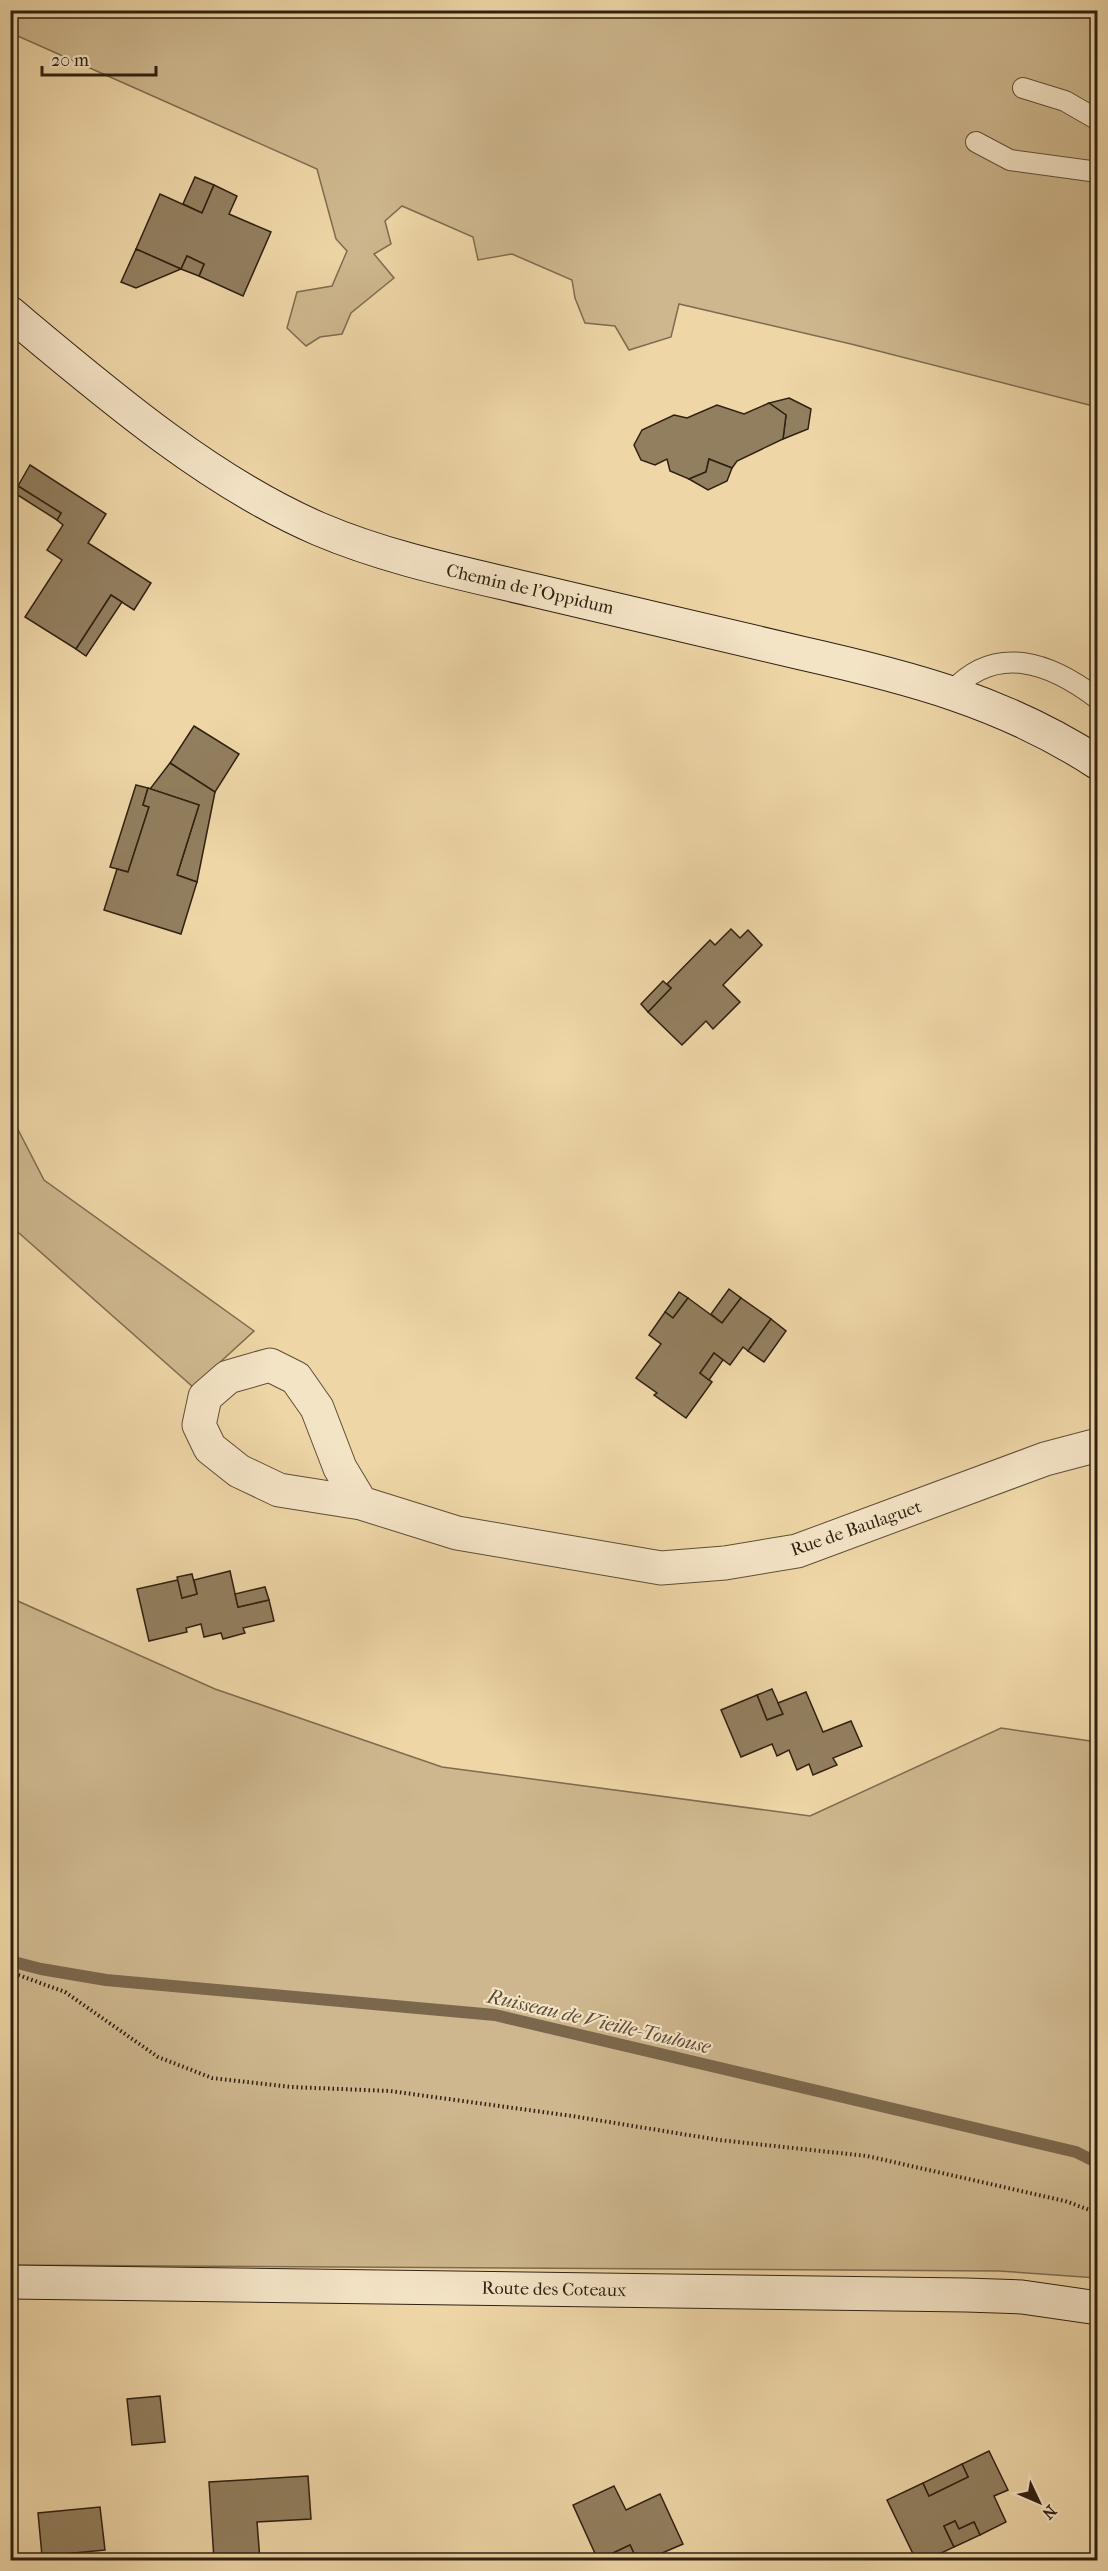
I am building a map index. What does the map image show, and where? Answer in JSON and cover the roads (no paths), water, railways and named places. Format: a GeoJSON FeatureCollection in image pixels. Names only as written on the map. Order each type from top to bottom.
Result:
{"type":"FeatureCollection","features":[{"type":"Feature","properties":{"kind":"street","name":"Chemin de l'Oppidum"},"geometry":{"type":"LineString","coordinates":[[10,313],[90,380],[188,454],[256,496],[319,529],[388,554],[472,576],[870,669],[951,692],[986,704],[1068,744],[1098,763]]}},
{"type":"Feature","properties":{"kind":"street","name":"Rue de Baulaguet"},"geometry":{"type":"LineString","coordinates":[[361,1503],[340,1468],[317,1408],[296,1378],[270,1365],[228,1377],[205,1397],[199,1425],[210,1448],[239,1471],[279,1490],[361,1503],[457,1533],[661,1568],[725,1563],[797,1551],[1046,1459],[1098,1445]]}},
{"type":"Feature","properties":{"kind":"street","name":"Route des Coteaux"},"geometry":{"type":"LineString","coordinates":[[10,2282],[954,2295],[1023,2297],[1098,2308]]}},
{"type":"Feature","properties":{"kind":"lane"},"geometry":{"type":"LineString","coordinates":[[1023,88],[1065,101],[1098,120]]}},
{"type":"Feature","properties":{"kind":"lane"},"geometry":{"type":"LineString","coordinates":[[976,142],[1010,160],[1098,172]]}},
{"type":"Feature","properties":{"kind":"lane"},"geometry":{"type":"LineString","coordinates":[[951,692],[966,676],[1003,662],[1047,668],[1075,682],[1098,699]]}},
{"type":"Feature","properties":{"kind":"waterway","name":"Ruisseau de Vieille-Toulouse"},"geometry":{"type":"LineString","coordinates":[[10,1961],[41,1969],[106,1980],[495,2015],[1076,2152],[1098,2163]]}}]}
